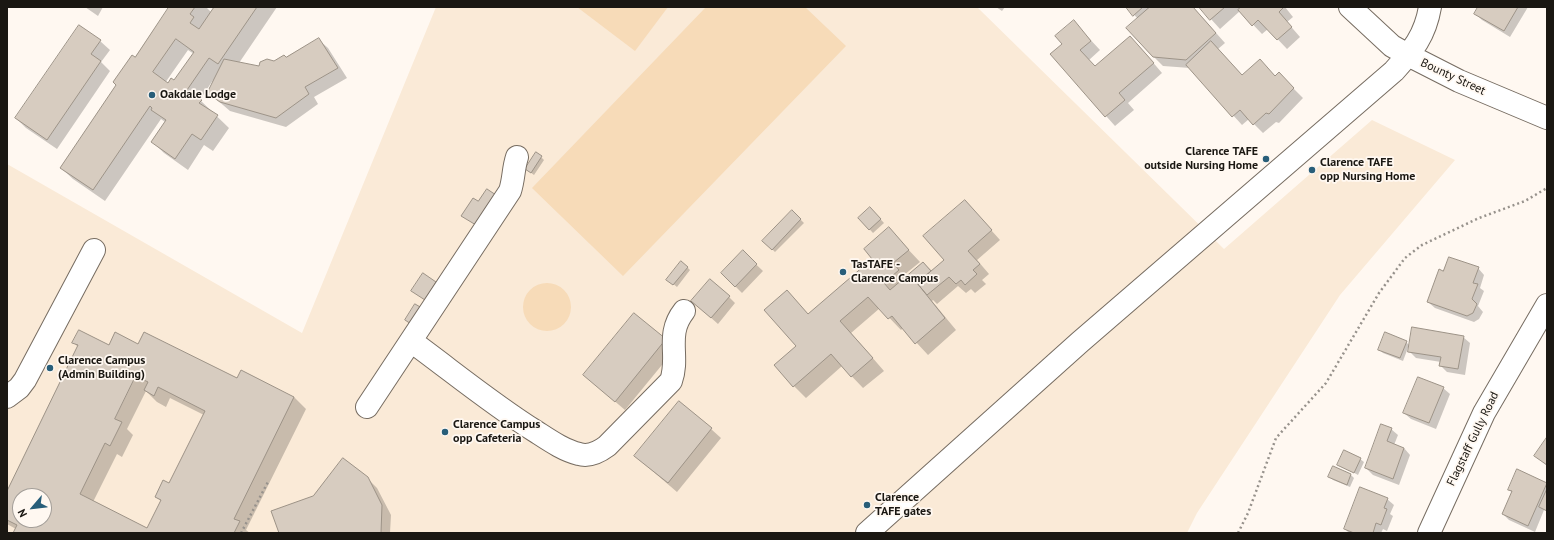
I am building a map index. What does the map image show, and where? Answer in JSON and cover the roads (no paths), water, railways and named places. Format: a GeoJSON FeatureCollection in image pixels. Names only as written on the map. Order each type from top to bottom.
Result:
{"type":"FeatureCollection","features":[{"type":"Feature","properties":{"kind":"street"},"geometry":{"type":"LineString","coordinates":[[867,533],[1080,342],[1234,211],[1394,71],[1408,56],[1392,46],[1350,7]]}},
{"type":"Feature","properties":{"kind":"street","name":"Bounty Street"},"geometry":{"type":"LineString","coordinates":[[1430,7],[1424,32],[1408,56],[1460,81],[1547,118]]}},
{"type":"Feature","properties":{"kind":"street"},"geometry":{"type":"LineString","coordinates":[[367,407],[510,191],[514,178],[514,167],[517,157]]}},
{"type":"Feature","properties":{"kind":"street"},"geometry":{"type":"LineString","coordinates":[[7,396],[19,388],[25,380],[94,250]]}},
{"type":"Feature","properties":{"kind":"street","name":"Flagstaff Gully Road"},"geometry":{"type":"LineString","coordinates":[[1429,533],[1484,413],[1521,347],[1547,305]]}},
{"type":"Feature","properties":{"kind":"street"},"geometry":{"type":"LineString","coordinates":[[411,341],[529,427],[555,444],[579,455],[592,454],[607,446],[671,381],[674,372],[674,332],[677,319],[684,311]]}},
{"type":"Feature","properties":{"kind":"street"},"geometry":{"type":"LineString","coordinates":[[1521,347],[1547,334]]}},
{"type":"Feature","properties":{"kind":"place","name":"Oakdale Lodge"},"geometry":{"type":"Point","coordinates":[152,95]}},
{"type":"Feature","properties":{"kind":"place","name":"Clarence TAFE outside Nursing Home"},"geometry":{"type":"Point","coordinates":[1266,159]}},
{"type":"Feature","properties":{"kind":"place","name":"Clarence TAFE opp Nursing Home"},"geometry":{"type":"Point","coordinates":[1312,170]}},
{"type":"Feature","properties":{"kind":"place","name":"TasTAFE - Clarence Campus"},"geometry":{"type":"Point","coordinates":[843,272]}},
{"type":"Feature","properties":{"kind":"place","name":"Clarence Campus (Admin Building)"},"geometry":{"type":"Point","coordinates":[50,368]}},
{"type":"Feature","properties":{"kind":"place","name":"Clarence Campus opp Cafeteria"},"geometry":{"type":"Point","coordinates":[445,432]}},
{"type":"Feature","properties":{"kind":"place","name":"Clarence TAFE gates"},"geometry":{"type":"Point","coordinates":[867,505]}}]}
